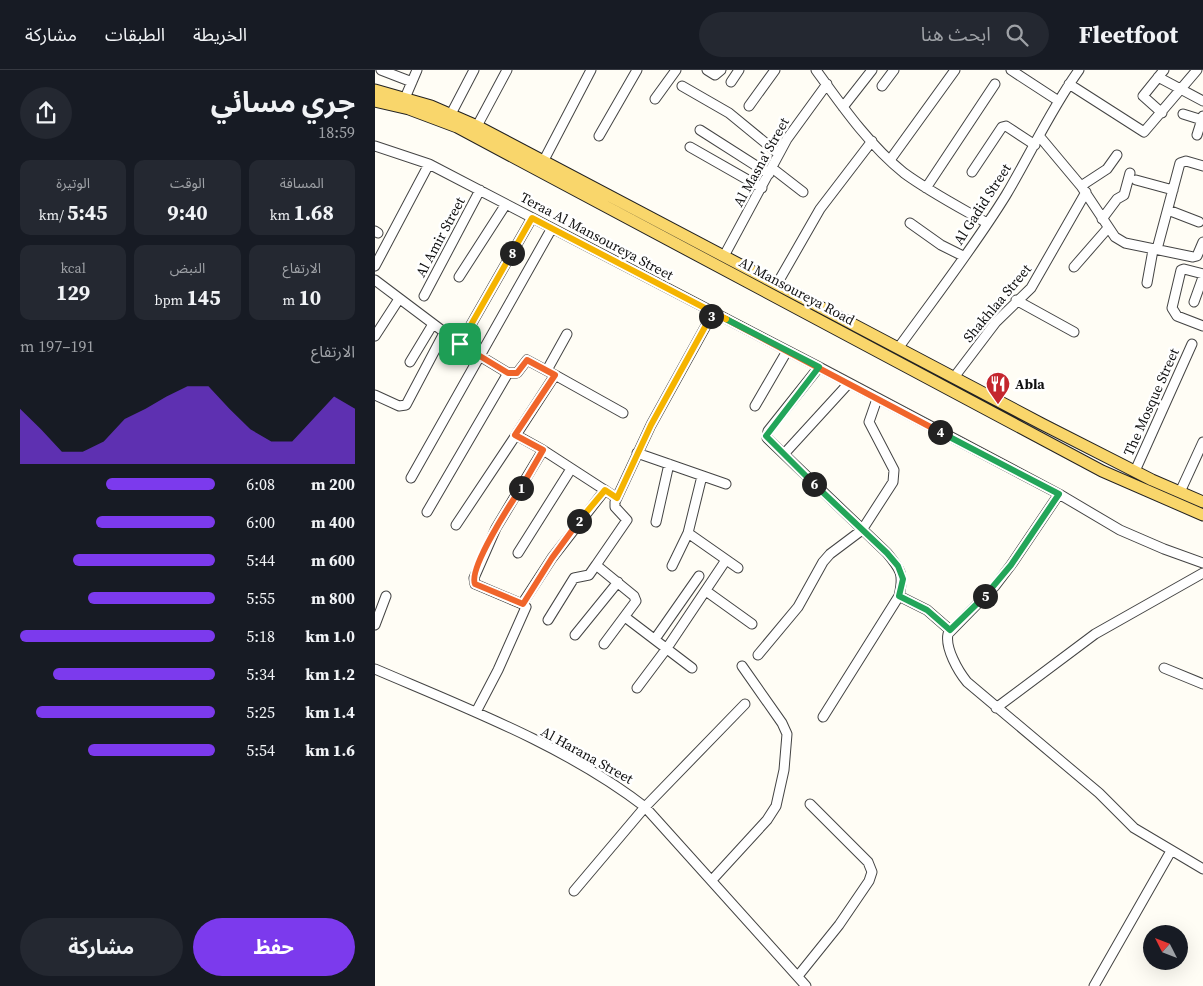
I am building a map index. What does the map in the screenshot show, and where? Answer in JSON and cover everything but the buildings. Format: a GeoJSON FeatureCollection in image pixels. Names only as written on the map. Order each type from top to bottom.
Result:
{"type":"FeatureCollection","features":[{"type":"Feature","properties":{"kind":"main road","name":"Al Mansoureya Road"},"geometry":{"type":"LineString","coordinates":[[375,90],[451,114],[544,160],[622,209],[1102,470],[1203,515]]}},
{"type":"Feature","properties":{"kind":"main road","name":"Al Mansoureya Road"},"geometry":{"type":"LineString","coordinates":[[375,101],[409,108],[457,127],[622,209],[724,256],[1108,458],[1203,502]]}},
{"type":"Feature","properties":{"kind":"main road"},"geometry":{"type":"LineString","coordinates":[[1102,470],[1108,458]]}},
{"type":"Feature","properties":{"kind":"street"},"geometry":{"type":"LineString","coordinates":[[381,70],[412,82]]}},
{"type":"Feature","properties":{"kind":"street"},"geometry":{"type":"LineString","coordinates":[[405,98],[417,70]]}},
{"type":"Feature","properties":{"kind":"street"},"geometry":{"type":"LineString","coordinates":[[451,114],[474,70]]}},
{"type":"Feature","properties":{"kind":"street"},"geometry":{"type":"LineString","coordinates":[[477,126],[507,70]]}},
{"type":"Feature","properties":{"kind":"street"},"geometry":{"type":"LineString","coordinates":[[544,160],[591,70]]}},
{"type":"Feature","properties":{"kind":"street"},"geometry":{"type":"LineString","coordinates":[[599,136],[637,70]]}},
{"type":"Feature","properties":{"kind":"street"},"geometry":{"type":"LineString","coordinates":[[655,98],[676,70]]}},
{"type":"Feature","properties":{"kind":"street"},"geometry":{"type":"LineString","coordinates":[[707,70],[715,75],[721,70]]}},
{"type":"Feature","properties":{"kind":"street"},"geometry":{"type":"LineString","coordinates":[[731,82],[739,70]]}},
{"type":"Feature","properties":{"kind":"street"},"geometry":{"type":"LineString","coordinates":[[749,106],[775,70]]}},
{"type":"Feature","properties":{"kind":"street"},"geometry":{"type":"LineString","coordinates":[[816,70],[843,107],[890,160],[926,188],[987,223]]}},
{"type":"Feature","properties":{"kind":"street"},"geometry":{"type":"LineString","coordinates":[[843,107],[872,70]]}},
{"type":"Feature","properties":{"kind":"street"},"geometry":{"type":"LineString","coordinates":[[882,86],[894,70]]}},
{"type":"Feature","properties":{"kind":"street"},"geometry":{"type":"LineString","coordinates":[[890,160],[955,70]]}},
{"type":"Feature","properties":{"kind":"street"},"geometry":{"type":"LineString","coordinates":[[1011,70],[1057,100]]}},
{"type":"Feature","properties":{"kind":"street","name":"Al Gadid Street"},"geometry":{"type":"LineString","coordinates":[[899,347],[987,223],[1038,141],[1057,100],[1079,70]]}},
{"type":"Feature","properties":{"kind":"street"},"geometry":{"type":"LineString","coordinates":[[1069,84],[1142,132],[1147,131],[1197,70]]}},
{"type":"Feature","properties":{"kind":"street"},"geometry":{"type":"LineString","coordinates":[[1162,113],[1143,96],[1161,74],[1179,90],[1203,101]]}},
{"type":"Feature","properties":{"kind":"street","name":"Al Masna' Street"},"geometry":{"type":"LineString","coordinates":[[724,256],[800,118],[827,84]]}},
{"type":"Feature","properties":{"kind":"street"},"geometry":{"type":"LineString","coordinates":[[926,188],[995,84]]}},
{"type":"Feature","properties":{"kind":"street"},"geometry":{"type":"LineString","coordinates":[[682,86],[729,113],[779,154]]}},
{"type":"Feature","properties":{"kind":"street"},"geometry":{"type":"LineString","coordinates":[[1183,114],[1202,118],[1197,135]]}},
{"type":"Feature","properties":{"kind":"street"},"geometry":{"type":"LineString","coordinates":[[972,172],[1002,127],[1006,126],[1038,141],[1084,189],[1108,228],[1119,240],[1193,257],[1199,256],[1203,242]]}},
{"type":"Feature","properties":{"kind":"street"},"geometry":{"type":"LineString","coordinates":[[700,130],[803,192]]}},
{"type":"Feature","properties":{"kind":"street"},"geometry":{"type":"LineString","coordinates":[[777,284],[820,208],[872,141]]}},
{"type":"Feature","properties":{"kind":"street","name":"Teraa Al Mansoureya Street"},"geometry":{"type":"LineString","coordinates":[[375,146],[429,164],[819,367],[1059,494],[1140,540],[1203,563]]}},
{"type":"Feature","properties":{"kind":"street"},"geometry":{"type":"LineString","coordinates":[[690,147],[762,188]]}},
{"type":"Feature","properties":{"kind":"street"},"geometry":{"type":"LineString","coordinates":[[1084,189],[1107,169],[1117,155]]}},
{"type":"Feature","properties":{"kind":"street"},"geometry":{"type":"LineString","coordinates":[[1147,283],[1155,249],[1183,161],[1203,166]]}},
{"type":"Feature","properties":{"kind":"street"},"geometry":{"type":"LineString","coordinates":[[375,266],[429,164]]}},
{"type":"Feature","properties":{"kind":"street"},"geometry":{"type":"LineString","coordinates":[[1102,219],[1117,199],[1124,195],[1133,177],[1173,190]]}},
{"type":"Feature","properties":{"kind":"street","name":"Shakhlaa Street"},"geometry":{"type":"LineString","coordinates":[[955,376],[996,322],[1016,300],[1031,288],[1084,189]]}},
{"type":"Feature","properties":{"kind":"street","name":"Al Amir Street"},"geometry":{"type":"LineString","coordinates":[[424,296],[480,190]]}},
{"type":"Feature","properties":{"kind":"street"},"geometry":{"type":"LineString","coordinates":[[459,277],[506,204]]}},
{"type":"Feature","properties":{"kind":"street"},"geometry":{"type":"LineString","coordinates":[[1168,210],[1199,222]]}},
{"type":"Feature","properties":{"kind":"street"},"geometry":{"type":"LineString","coordinates":[[460,344],[532,218]]}},
{"type":"Feature","properties":{"kind":"street"},"geometry":{"type":"LineString","coordinates":[[910,223],[941,246],[963,256]]}},
{"type":"Feature","properties":{"kind":"street"},"geometry":{"type":"LineString","coordinates":[[411,478],[481,358],[552,228]]}},
{"type":"Feature","properties":{"kind":"street"},"geometry":{"type":"LineString","coordinates":[[1074,267],[1108,228]]}},
{"type":"Feature","properties":{"kind":"street"},"geometry":{"type":"LineString","coordinates":[[1194,302],[1203,276],[1184,268],[1181,270],[1172,308],[1177,316],[1203,326]]}},
{"type":"Feature","properties":{"kind":"street"},"geometry":{"type":"LineString","coordinates":[[375,280],[444,333],[481,358],[508,373],[517,373],[527,360],[623,412]]}},
{"type":"Feature","properties":{"kind":"street"},"geometry":{"type":"LineString","coordinates":[[375,336],[399,299]]}},
{"type":"Feature","properties":{"kind":"street"},"geometry":{"type":"LineString","coordinates":[[1016,300],[1074,332]]}},
{"type":"Feature","properties":{"kind":"street"},"geometry":{"type":"LineString","coordinates":[[548,620],[569,584],[574,578],[589,575],[627,520],[615,507],[617,498],[637,453],[713,313]]}},
{"type":"Feature","properties":{"kind":"street"},"geometry":{"type":"LineString","coordinates":[[410,362],[433,324]]}},
{"type":"Feature","properties":{"kind":"street"},"geometry":{"type":"LineString","coordinates":[[375,395],[399,406],[406,405],[444,333]]}},
{"type":"Feature","properties":{"kind":"street"},"geometry":{"type":"LineString","coordinates":[[456,525],[515,435],[551,373],[567,334]]}},
{"type":"Feature","properties":{"kind":"street","name":"The Mosque Street"},"geometry":{"type":"LineString","coordinates":[[1135,471],[1192,344]]}},
{"type":"Feature","properties":{"kind":"street"},"geometry":{"type":"LineString","coordinates":[[755,406],[787,352]]}},
{"type":"Feature","properties":{"kind":"street"},"geometry":{"type":"LineString","coordinates":[[819,367],[767,433],[767,438],[887,553],[898,566],[903,579],[899,596],[823,717]]}},
{"type":"Feature","properties":{"kind":"street"},"geometry":{"type":"LineString","coordinates":[[427,512],[508,373]]}},
{"type":"Feature","properties":{"kind":"street"},"geometry":{"type":"LineString","coordinates":[[784,454],[849,383]]}},
{"type":"Feature","properties":{"kind":"street"},"geometry":{"type":"LineString","coordinates":[[758,655],[798,607],[826,558],[862,530],[895,476],[869,422],[877,399]]}},
{"type":"Feature","properties":{"kind":"street"},"geometry":{"type":"LineString","coordinates":[[515,435],[543,450],[617,498]]}},
{"type":"Feature","properties":{"kind":"street"},"geometry":{"type":"LineString","coordinates":[[1180,492],[1203,442]]}},
{"type":"Feature","properties":{"kind":"street"},"geometry":{"type":"LineString","coordinates":[[476,712],[526,607],[480,586],[474,582],[474,578],[496,528],[543,450]]}},
{"type":"Feature","properties":{"kind":"street"},"geometry":{"type":"LineString","coordinates":[[637,453],[726,484]]}},
{"type":"Feature","properties":{"kind":"street"},"geometry":{"type":"LineString","coordinates":[[656,522],[669,464]]}},
{"type":"Feature","properties":{"kind":"street"},"geometry":{"type":"LineString","coordinates":[[518,553],[571,469]]}},
{"type":"Feature","properties":{"kind":"street"},"geometry":{"type":"LineString","coordinates":[[672,566],[688,533],[702,476]]}},
{"type":"Feature","properties":{"kind":"street"},"geometry":{"type":"LineString","coordinates":[[523,604],[552,558],[605,490]]}},
{"type":"Feature","properties":{"kind":"street"},"geometry":{"type":"LineString","coordinates":[[1059,494],[995,586],[950,630],[947,637],[948,642],[960,674],[996,708],[1099,793],[1134,828],[1203,869]]}},
{"type":"Feature","properties":{"kind":"street"},"geometry":{"type":"LineString","coordinates":[[688,533],[738,568]]}},
{"type":"Feature","properties":{"kind":"street"},"geometry":{"type":"LineString","coordinates":[[637,688],[667,648],[726,560]]}},
{"type":"Feature","properties":{"kind":"street"},"geometry":{"type":"LineString","coordinates":[[596,565],[636,598],[635,603],[604,644]]}},
{"type":"Feature","properties":{"kind":"street"},"geometry":{"type":"LineString","coordinates":[[996,708],[1095,634],[1203,573]]}},
{"type":"Feature","properties":{"kind":"street"},"geometry":{"type":"LineString","coordinates":[[655,639],[699,576]]}},
{"type":"Feature","properties":{"kind":"street"},"geometry":{"type":"LineString","coordinates":[[575,635],[618,582]]}},
{"type":"Feature","properties":{"kind":"street"},"geometry":{"type":"LineString","coordinates":[[706,591],[752,624]]}},
{"type":"Feature","properties":{"kind":"street"},"geometry":{"type":"LineString","coordinates":[[375,625],[386,596]]}},
{"type":"Feature","properties":{"kind":"street"},"geometry":{"type":"LineString","coordinates":[[899,596],[927,610],[950,630]]}},
{"type":"Feature","properties":{"kind":"street"},"geometry":{"type":"LineString","coordinates":[[625,617],[692,668]]}},
{"type":"Feature","properties":{"kind":"street"},"geometry":{"type":"LineString","coordinates":[[713,880],[767,820],[775,806],[784,770],[787,734],[782,723],[742,666]]}},
{"type":"Feature","properties":{"kind":"street"},"geometry":{"type":"LineString","coordinates":[[1164,668],[1203,684]]}},
{"type":"Feature","properties":{"kind":"street","name":"Al Harana Street"},"geometry":{"type":"LineString","coordinates":[[375,669],[476,712],[579,763],[617,785],[645,806],[806,986]]}},
{"type":"Feature","properties":{"kind":"street"},"geometry":{"type":"LineString","coordinates":[[574,891],[645,806],[745,704]]}},
{"type":"Feature","properties":{"kind":"street"},"geometry":{"type":"LineString","coordinates":[[798,976],[852,907],[869,881],[872,872],[868,862],[810,804]]}},
{"type":"Feature","properties":{"kind":"street"},"geometry":{"type":"LineString","coordinates":[[1094,986],[1171,851]]}},
{"type":"Feature","properties":{"kind":"place","name":"Abla"},"geometry":{"type":"Point","coordinates":[998,405]}},
{"type":"Feature","properties":{"kind":"route"},"geometry":{"type":"LineString","coordinates":[[460,344],[508,373],[517,373],[524,361],[527,360],[555,375],[515,435],[543,450],[496,528],[474,578],[475,584],[523,604],[538,578],[567,536],[605,490],[617,498],[651,425],[713,313],[819,367],[1059,494],[1026,545],[995,586],[950,630],[935,615],[915,602],[899,596],[903,579],[898,566],[887,553],[766,436],[819,367],[532,218],[460,344]]}}]}
